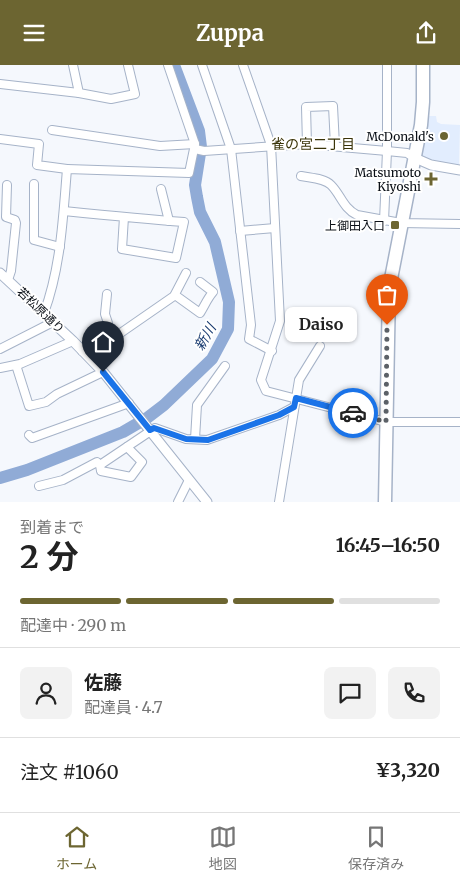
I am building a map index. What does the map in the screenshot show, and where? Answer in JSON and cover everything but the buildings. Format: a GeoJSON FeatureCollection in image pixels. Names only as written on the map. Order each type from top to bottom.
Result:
{"type":"FeatureCollection","features":[{"type":"Feature","properties":{"kind":"highway"},"geometry":{"type":"LineString","coordinates":[[385,502],[388,298],[401,223],[415,159],[423,102],[423,65]]}},
{"type":"Feature","properties":{"kind":"street"},"geometry":{"type":"LineString","coordinates":[[73,65],[79,93]]}},
{"type":"Feature","properties":{"kind":"street"},"geometry":{"type":"LineString","coordinates":[[0,84],[79,93],[112,99],[135,94],[128,65]]}},
{"type":"Feature","properties":{"kind":"street"},"geometry":{"type":"LineString","coordinates":[[0,139],[39,144],[37,165],[67,169],[189,173],[198,148],[168,65]]}},
{"type":"Feature","properties":{"kind":"street"},"geometry":{"type":"LineString","coordinates":[[202,65],[231,149],[251,325],[249,339],[272,351]]}},
{"type":"Feature","properties":{"kind":"street"},"geometry":{"type":"LineString","coordinates":[[243,65],[270,145],[280,321],[272,351],[261,380],[266,391],[386,422],[460,422]]}},
{"type":"Feature","properties":{"kind":"street"},"geometry":{"type":"LineString","coordinates":[[384,221],[387,151],[387,65]]}},
{"type":"Feature","properties":{"kind":"street"},"geometry":{"type":"LineString","coordinates":[[307,144],[306,107],[334,105],[334,146]]}},
{"type":"Feature","properties":{"kind":"street"},"geometry":{"type":"LineString","coordinates":[[52,130],[160,146],[231,149],[307,144],[387,151],[407,153],[415,159],[431,165],[460,170]]}},
{"type":"Feature","properties":{"kind":"street"},"geometry":{"type":"LineString","coordinates":[[44,313],[50,296],[60,247],[67,169]]}},
{"type":"Feature","properties":{"kind":"street"},"geometry":{"type":"LineString","coordinates":[[301,176],[330,184],[351,212],[384,221],[401,223],[460,224]]}},
{"type":"Feature","properties":{"kind":"street"},"geometry":{"type":"LineString","coordinates":[[34,184],[34,240],[60,247]]}},
{"type":"Feature","properties":{"kind":"street"},"geometry":{"type":"LineString","coordinates":[[7,185],[6,217],[15,220],[16,223],[11,271],[8,280]]}},
{"type":"Feature","properties":{"kind":"street"},"geometry":{"type":"LineString","coordinates":[[161,189],[169,221]]}},
{"type":"Feature","properties":{"kind":"street"},"geometry":{"type":"LineString","coordinates":[[64,211],[184,222],[176,258],[122,249],[124,217]]}},
{"type":"Feature","properties":{"kind":"street"},"geometry":{"type":"LineString","coordinates":[[240,231],[275,228]]}},
{"type":"Feature","properties":{"kind":"street","name":"若松原通り"},"geometry":{"type":"LineString","coordinates":[[0,273],[44,313],[103,372],[145,423],[203,500]]}},
{"type":"Feature","properties":{"kind":"street"},"geometry":{"type":"LineString","coordinates":[[82,351],[112,340],[175,295],[186,273]]}},
{"type":"Feature","properties":{"kind":"street"},"geometry":{"type":"LineString","coordinates":[[175,295],[200,313],[206,299],[213,292],[200,282]]}},
{"type":"Feature","properties":{"kind":"street"},"geometry":{"type":"LineString","coordinates":[[107,295],[105,314],[108,323],[107,337],[112,340]]}},
{"type":"Feature","properties":{"kind":"street"},"geometry":{"type":"LineString","coordinates":[[0,349],[53,322]]}},
{"type":"Feature","properties":{"kind":"street"},"geometry":{"type":"LineString","coordinates":[[0,368],[16,365],[73,341]]}},
{"type":"Feature","properties":{"kind":"street"},"geometry":{"type":"LineString","coordinates":[[279,502],[299,380],[320,346]]}},
{"type":"Feature","properties":{"kind":"street"},"geometry":{"type":"LineString","coordinates":[[16,365],[29,406],[46,402],[57,393],[103,372]]}},
{"type":"Feature","properties":{"kind":"street"},"geometry":{"type":"LineString","coordinates":[[195,439],[197,405],[225,366]]}},
{"type":"Feature","properties":{"kind":"street"},"geometry":{"type":"LineString","coordinates":[[29,435],[32,438],[129,403]]}},
{"type":"Feature","properties":{"kind":"street"},"geometry":{"type":"LineString","coordinates":[[100,465],[127,447],[145,423],[186,439],[208,440],[279,415],[294,407]]}},
{"type":"Feature","properties":{"kind":"street"},"geometry":{"type":"LineString","coordinates":[[100,465],[101,471],[131,477],[142,462],[127,447]]}},
{"type":"Feature","properties":{"kind":"street"},"geometry":{"type":"LineString","coordinates":[[39,486],[63,479],[97,462],[100,465]]}},
{"type":"Feature","properties":{"kind":"street"},"geometry":{"type":"LineString","coordinates":[[178,502],[189,480]]}},
{"type":"Feature","properties":{"kind":"shaded area"},"geometry":{"type":"Polygon","coordinates":[[[427,116],[436,116],[437,122],[441,124],[460,125],[459,167],[420,157],[427,116]]]}},
{"type":"Feature","properties":{"kind":"waterway","name":"新川"},"geometry":{"type":"LineString","coordinates":[[0,478],[27,470],[123,432],[147,418],[164,405],[212,359],[228,329],[229,302],[215,242],[200,212],[195,185],[201,147],[199,131],[174,65]]}},
{"type":"Feature","properties":{"kind":"way so far"},"geometry":{"type":"LineString","coordinates":[[353,413],[386,422],[387,325]]}},
{"type":"Feature","properties":{"kind":"place","name":"McDonald's"},"geometry":{"type":"Point","coordinates":[444,136]}},
{"type":"Feature","properties":{"kind":"place","name":"Matsumoto Kiyoshi"},"geometry":{"type":"Point","coordinates":[431,179]}},
{"type":"Feature","properties":{"kind":"place","name":"上御田入口"},"geometry":{"type":"Point","coordinates":[395,225]}},
{"type":"Feature","properties":{"kind":"place","name":"Daiso"},"geometry":{"type":"Point","coordinates":[387,325]}},
{"type":"Feature","properties":{"kind":"district","name":"雀の宮二丁目"},"geometry":{"type":"Point","coordinates":[313,144]}},
{"type":"Feature","properties":{"kind":"route"},"geometry":{"type":"LineString","coordinates":[[103,372],[150,430],[154,428],[186,439],[208,440],[279,415],[294,407],[296,398],[353,413]]}}]}
